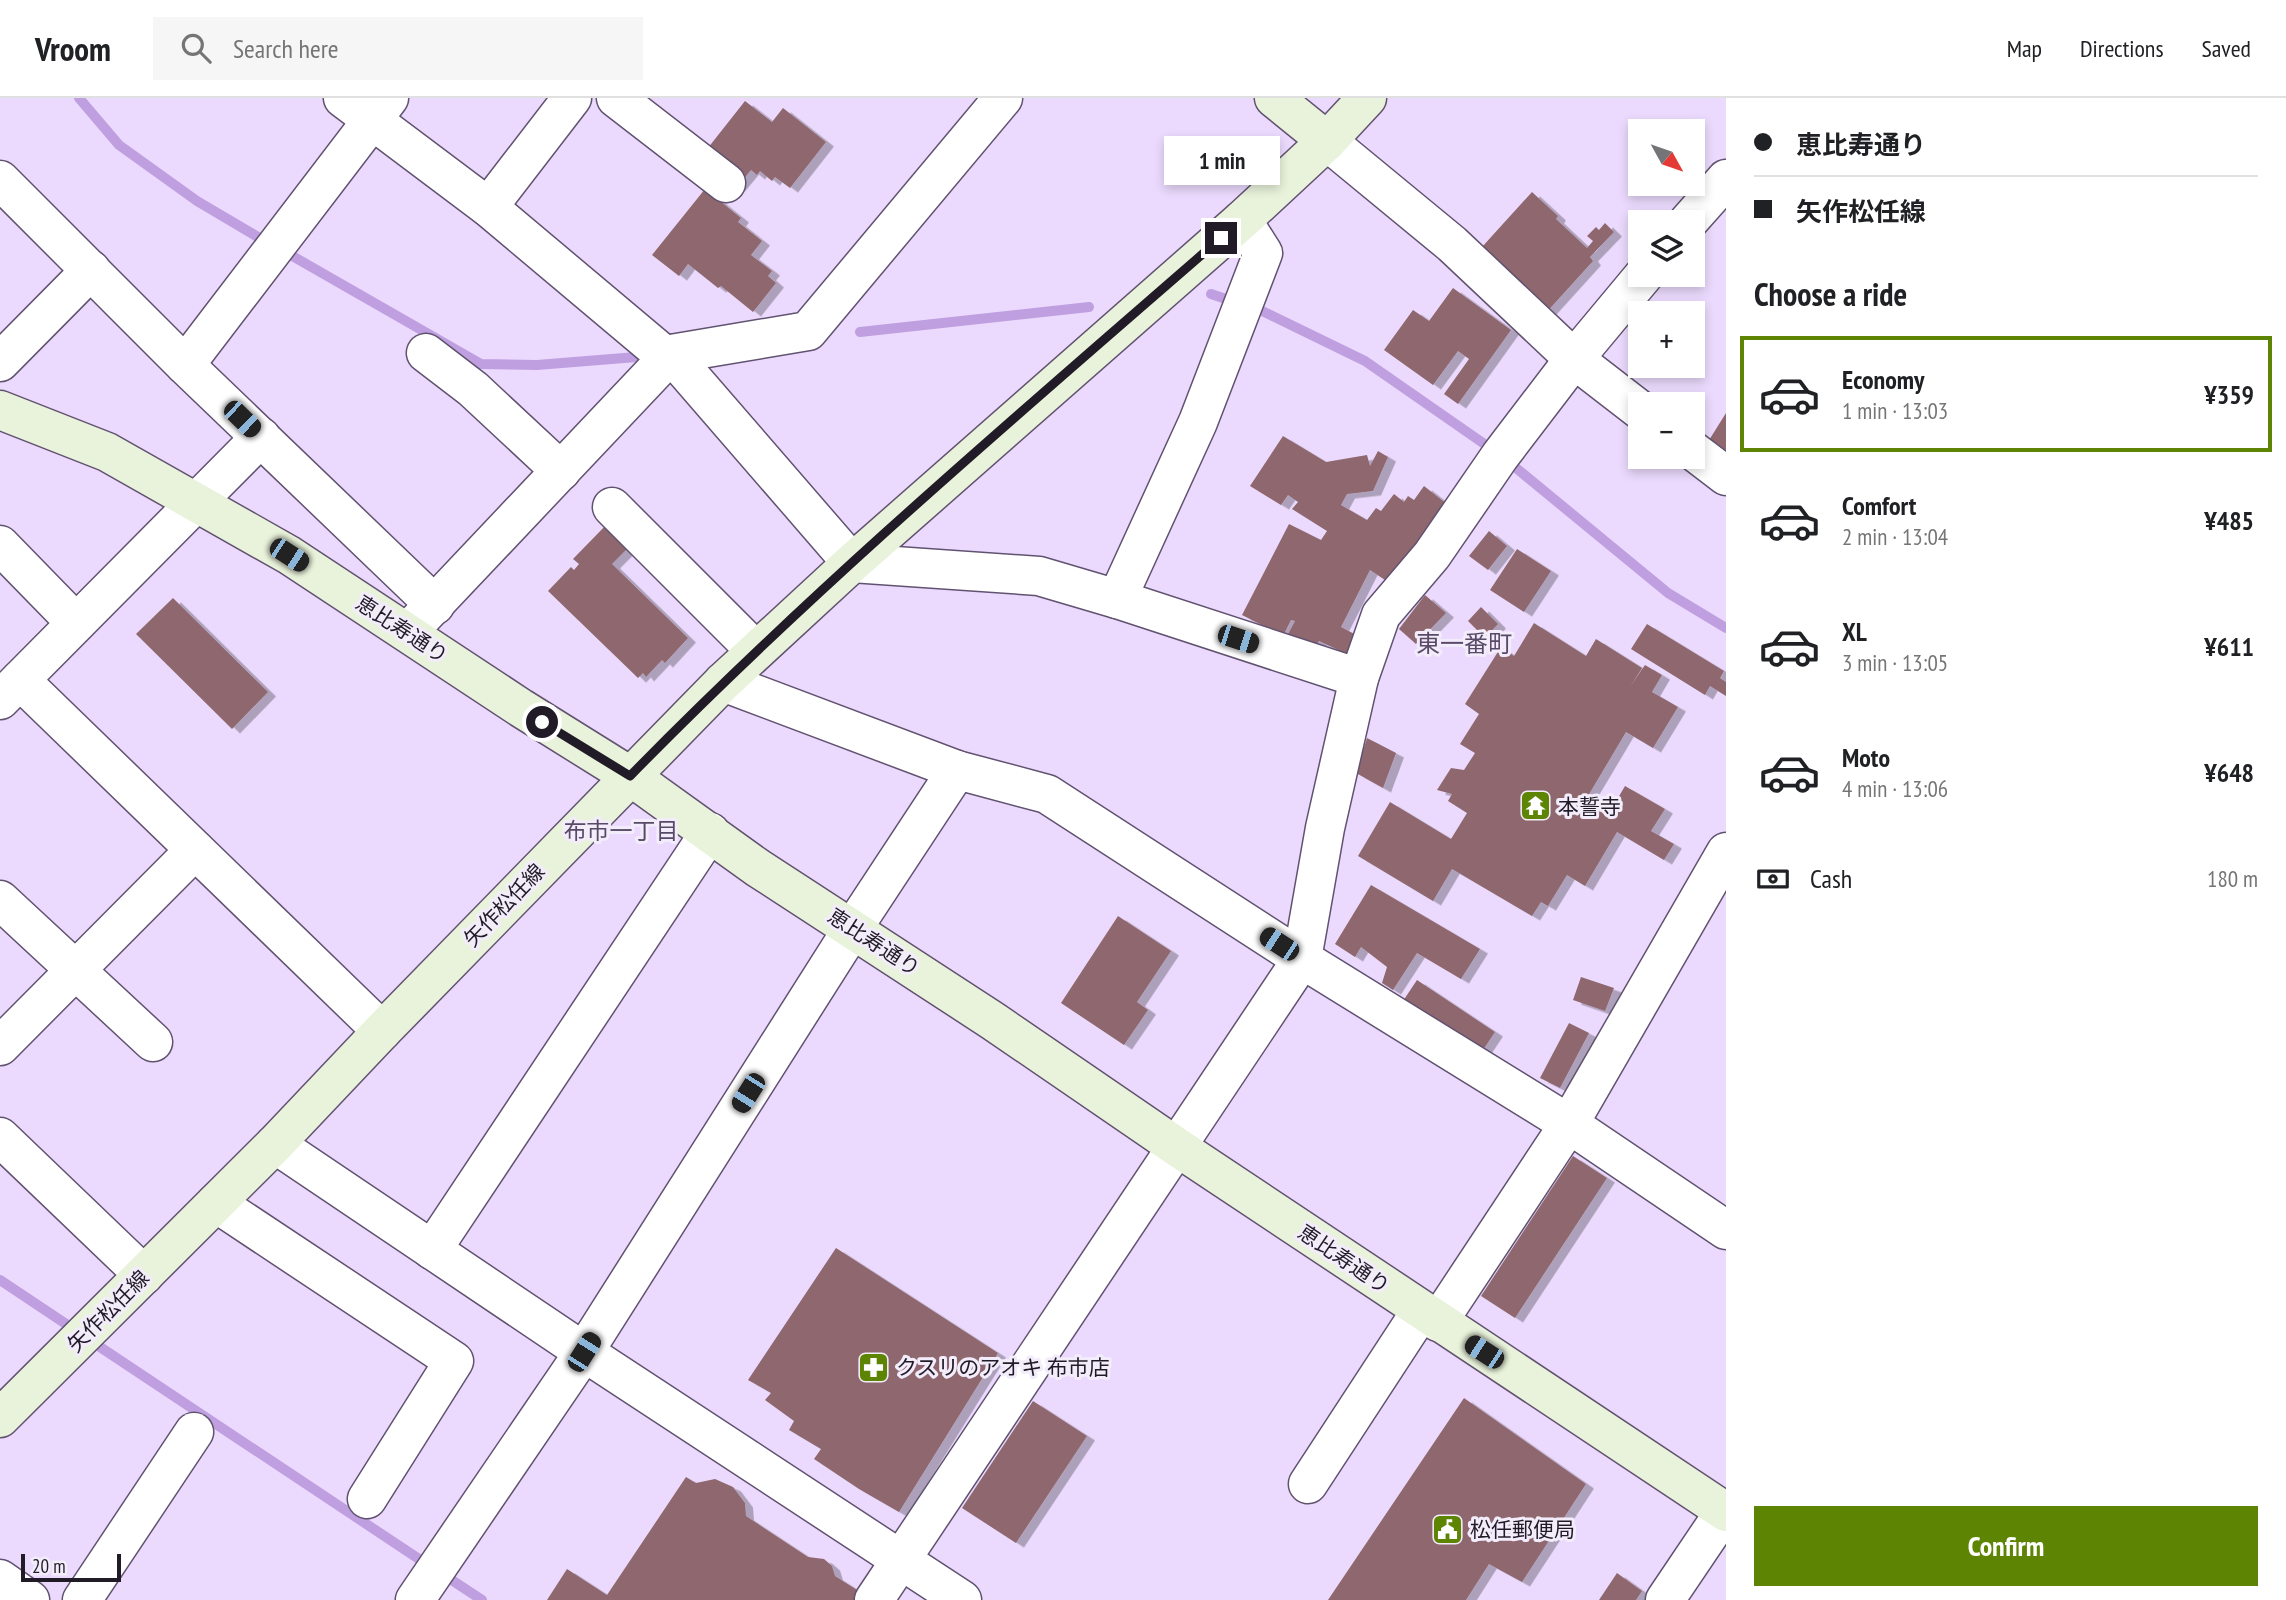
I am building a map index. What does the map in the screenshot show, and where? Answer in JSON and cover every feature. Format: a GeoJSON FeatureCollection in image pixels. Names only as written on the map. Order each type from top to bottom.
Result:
{"type":"FeatureCollection","features":[{"type":"Feature","properties":{"kind":"street"},"geometry":{"type":"LineString","coordinates":[[488,207],[572,98]]}},
{"type":"Feature","properties":{"kind":"street"},"geometry":{"type":"LineString","coordinates":[[616,98],[726,183]]}},
{"type":"Feature","properties":{"kind":"street"},"geometry":{"type":"LineString","coordinates":[[1274,98],[1451,244],[1574,359],[1628,401]]}},
{"type":"Feature","properties":{"kind":"street","name":"矢作松任線"},"geometry":{"type":"LineString","coordinates":[[0,1418],[275,1144],[723,682],[852,562],[1242,219],[1327,141],[1367,98]]}},
{"type":"Feature","properties":{"kind":"street"},"geometry":{"type":"LineString","coordinates":[[186,365],[368,105],[664,355],[808,331],[989,102]]}},
{"type":"Feature","properties":{"kind":"street"},"geometry":{"type":"LineString","coordinates":[[1699,210],[1726,179]]}},
{"type":"Feature","properties":{"kind":"street"},"geometry":{"type":"LineString","coordinates":[[0,180],[186,365],[435,605]]}},
{"type":"Feature","properties":{"kind":"street"},"geometry":{"type":"LineString","coordinates":[[1117,599],[1198,422],[1263,253],[1242,219]]}},
{"type":"Feature","properties":{"kind":"street"},"geometry":{"type":"LineString","coordinates":[[0,362],[90,270]]}},
{"type":"Feature","properties":{"kind":"street"},"geometry":{"type":"LineString","coordinates":[[874,1600],[1302,959],[1325,828],[1359,678],[1381,615],[1432,555],[1500,456],[1574,359],[1634,287]]}},
{"type":"Feature","properties":{"kind":"street"},"geometry":{"type":"LineString","coordinates":[[426,353],[473,389],[561,471]]}},
{"type":"Feature","properties":{"kind":"street"},"geometry":{"type":"LineString","coordinates":[[408,632],[671,354]]}},
{"type":"Feature","properties":{"kind":"street"},"geometry":{"type":"LineString","coordinates":[[671,354],[852,562],[1039,576],[1359,678]]}},
{"type":"Feature","properties":{"kind":"street","name":"恵比寿通り"},"geometry":{"type":"LineString","coordinates":[[0,410],[107,452],[289,555],[520,708],[630,776],[758,868],[993,1021],[1177,1147],[1725,1512]]}},
{"type":"Feature","properties":{"kind":"street"},"geometry":{"type":"LineString","coordinates":[[261,437],[10,690],[195,850],[382,1031]]}},
{"type":"Feature","properties":{"kind":"street"},"geometry":{"type":"LineString","coordinates":[[1705,460],[1726,476]]}},
{"type":"Feature","properties":{"kind":"street"},"geometry":{"type":"LineString","coordinates":[[612,507],[756,651]]}},
{"type":"Feature","properties":{"kind":"street"},"geometry":{"type":"LineString","coordinates":[[0,545],[76,623]]}},
{"type":"Feature","properties":{"kind":"street"},"geometry":{"type":"LineString","coordinates":[[723,682],[957,770],[1047,794],[1302,959],[1569,1124],[1726,1230]]}},
{"type":"Feature","properties":{"kind":"street"},"geometry":{"type":"LineString","coordinates":[[431,1577],[584,1352],[853,928],[957,770]]}},
{"type":"Feature","properties":{"kind":"street"},"geometry":{"type":"LineString","coordinates":[[432,1250],[710,832]]}},
{"type":"Feature","properties":{"kind":"street"},"geometry":{"type":"LineString","coordinates":[[0,1046],[195,850]]}},
{"type":"Feature","properties":{"kind":"street"},"geometry":{"type":"LineString","coordinates":[[1308,1484],[1569,1124],[1726,852]]}},
{"type":"Feature","properties":{"kind":"street"},"geometry":{"type":"LineString","coordinates":[[0,900],[153,1042]]}},
{"type":"Feature","properties":{"kind":"street"},"geometry":{"type":"LineString","coordinates":[[0,1137],[144,1275]]}},
{"type":"Feature","properties":{"kind":"street"},"geometry":{"type":"LineString","coordinates":[[275,1144],[584,1352],[962,1600]]}},
{"type":"Feature","properties":{"kind":"street"},"geometry":{"type":"LineString","coordinates":[[216,1203],[454,1361],[368,1499]]}},
{"type":"Feature","properties":{"kind":"street"},"geometry":{"type":"LineString","coordinates":[[82,1600],[194,1432]]}},
{"type":"Feature","properties":{"kind":"street"},"geometry":{"type":"LineString","coordinates":[[1665,1600],[1725,1512]]}},
{"type":"Feature","properties":{"kind":"street"},"geometry":{"type":"LineString","coordinates":[[0,1579],[30,1600]]}},
{"type":"Feature","properties":{"kind":"building"},"geometry":{"type":"Polygon","coordinates":[[[745,101],[772,122],[783,108],[826,142],[790,188],[775,177],[772,181],[760,171],[757,175],[751,170],[737,187],[700,158],[745,101]]]}},
{"type":"Feature","properties":{"kind":"building"},"geometry":{"type":"Polygon","coordinates":[[[705,189],[741,218],[738,222],[762,241],[751,255],[772,271],[768,276],[776,283],[753,312],[688,264],[679,276],[652,255],[705,189]]]}},
{"type":"Feature","properties":{"kind":"building"},"geometry":{"type":"Polygon","coordinates":[[[1532,192],[1587,248],[1593,241],[1587,236],[1596,227],[1599,230],[1605,223],[1614,232],[1590,257],[1593,261],[1544,315],[1482,247],[1532,192]]]}},
{"type":"Feature","properties":{"kind":"building"},"geometry":{"type":"Polygon","coordinates":[[[1453,288],[1511,330],[1458,404],[1444,394],[1469,359],[1458,351],[1433,385],[1384,350],[1413,310],[1429,321],[1453,288]]]}},
{"type":"Feature","properties":{"kind":"building"},"geometry":{"type":"Polygon","coordinates":[[[1726,413],[1726,458],[1706,445],[1726,413]]]}},
{"type":"Feature","properties":{"kind":"building"},"geometry":{"type":"Polygon","coordinates":[[[1283,436],[1326,462],[1367,455],[1370,466],[1378,451],[1388,457],[1373,491],[1347,494],[1341,505],[1367,520],[1376,508],[1381,511],[1394,494],[1404,502],[1408,496],[1414,500],[1424,486],[1452,508],[1391,584],[1370,570],[1341,627],[1358,636],[1347,654],[1319,641],[1315,647],[1288,634],[1295,621],[1291,620],[1283,636],[1242,615],[1289,524],[1321,540],[1327,531],[1292,509],[1298,502],[1288,495],[1281,505],[1250,486],[1283,436]]]}},
{"type":"Feature","properties":{"kind":"building"},"geometry":{"type":"Polygon","coordinates":[[[608,523],[631,545],[612,564],[688,638],[665,663],[662,660],[646,677],[643,673],[638,678],[548,591],[571,567],[574,570],[579,564],[573,559],[608,523]]]}},
{"type":"Feature","properties":{"kind":"building"},"geometry":{"type":"Polygon","coordinates":[[[1489,531],[1507,546],[1488,570],[1469,556],[1489,531]]]}},
{"type":"Feature","properties":{"kind":"building"},"geometry":{"type":"Polygon","coordinates":[[[1517,549],[1551,571],[1524,612],[1490,590],[1517,549]]]}},
{"type":"Feature","properties":{"kind":"building"},"geometry":{"type":"Polygon","coordinates":[[[1425,595],[1446,613],[1416,644],[1399,629],[1425,595]]]}},
{"type":"Feature","properties":{"kind":"building"},"geometry":{"type":"Polygon","coordinates":[[[173,598],[268,692],[232,729],[136,634],[173,598]]]}},
{"type":"Feature","properties":{"kind":"building"},"geometry":{"type":"Polygon","coordinates":[[[1481,607],[1498,624],[1485,638],[1468,621],[1481,607]]]}},
{"type":"Feature","properties":{"kind":"building"},"geometry":{"type":"Polygon","coordinates":[[[1534,623],[1586,656],[1596,639],[1642,668],[1630,687],[1645,665],[1662,675],[1652,692],[1678,707],[1653,748],[1626,732],[1585,801],[1608,815],[1625,786],[1665,809],[1651,831],[1674,844],[1664,860],[1617,832],[1585,886],[1567,875],[1548,906],[1541,902],[1532,916],[1452,869],[1433,901],[1358,856],[1390,802],[1451,839],[1467,813],[1448,801],[1452,794],[1437,790],[1451,768],[1464,770],[1475,753],[1460,744],[1479,714],[1465,704],[1501,647],[1514,656],[1534,623]]]}},
{"type":"Feature","properties":{"kind":"building"},"geometry":{"type":"Polygon","coordinates":[[[1647,624],[1724,671],[1720,678],[1726,682],[1726,696],[1710,686],[1705,695],[1631,649],[1647,624]]]}},
{"type":"Feature","properties":{"kind":"building"},"geometry":{"type":"Polygon","coordinates":[[[1367,738],[1396,753],[1383,788],[1356,773],[1367,738]]]}},
{"type":"Feature","properties":{"kind":"building"},"geometry":{"type":"Polygon","coordinates":[[[1371,885],[1480,949],[1461,979],[1417,953],[1393,990],[1382,983],[1387,967],[1361,947],[1355,957],[1335,944],[1371,885]]]}},
{"type":"Feature","properties":{"kind":"building"},"geometry":{"type":"Polygon","coordinates":[[[1118,916],[1171,951],[1137,1002],[1148,1010],[1124,1045],[1061,1003],[1118,916]]]}},
{"type":"Feature","properties":{"kind":"building"},"geometry":{"type":"Polygon","coordinates":[[[1581,977],[1614,988],[1605,1011],[1573,1000],[1581,977]]]}},
{"type":"Feature","properties":{"kind":"building"},"geometry":{"type":"Polygon","coordinates":[[[1417,980],[1495,1032],[1481,1053],[1403,1001],[1417,980]]]}},
{"type":"Feature","properties":{"kind":"building"},"geometry":{"type":"Polygon","coordinates":[[[1569,1023],[1589,1033],[1560,1088],[1540,1078],[1569,1023]]]}},
{"type":"Feature","properties":{"kind":"building"},"geometry":{"type":"Polygon","coordinates":[[[1573,1156],[1607,1178],[1515,1318],[1481,1296],[1573,1156]]]}},
{"type":"Feature","properties":{"kind":"building","name":"クスリのアオキ 布市店"},"geometry":{"type":"Polygon","coordinates":[[[836,1248],[998,1353],[899,1512],[814,1459],[821,1449],[789,1430],[794,1421],[765,1400],[771,1393],[748,1380],[836,1248]]]}},
{"type":"Feature","properties":{"kind":"building"},"geometry":{"type":"Polygon","coordinates":[[[1464,1398],[1586,1484],[1522,1582],[1489,1564],[1466,1600],[1328,1600],[1464,1398]]]}},
{"type":"Feature","properties":{"kind":"building"},"geometry":{"type":"Polygon","coordinates":[[[1033,1401],[1087,1436],[1016,1543],[962,1508],[1033,1401]]]}},
{"type":"Feature","properties":{"kind":"building"},"geometry":{"type":"Polygon","coordinates":[[[686,1477],[696,1483],[715,1479],[733,1487],[745,1503],[746,1516],[808,1557],[824,1559],[832,1566],[835,1576],[862,1593],[857,1600],[547,1600],[567,1569],[607,1595],[686,1477]]]}},
{"type":"Feature","properties":{"kind":"building"},"geometry":{"type":"Polygon","coordinates":[[[1617,1573],[1642,1591],[1636,1600],[1599,1600],[1617,1573]]]}},
{"type":"Feature","properties":{"kind":"waterway"},"geometry":{"type":"LineString","coordinates":[[79,98],[119,145],[197,201],[263,240]]}},
{"type":"Feature","properties":{"kind":"waterway"},"geometry":{"type":"LineString","coordinates":[[287,253],[481,364],[537,365],[649,356]]}},
{"type":"Feature","properties":{"kind":"waterway"},"geometry":{"type":"LineString","coordinates":[[1211,294],[1232,301]]}},
{"type":"Feature","properties":{"kind":"waterway"},"geometry":{"type":"LineString","coordinates":[[860,332],[1089,307]]}},
{"type":"Feature","properties":{"kind":"waterway"},"geometry":{"type":"LineString","coordinates":[[1254,307],[1365,361],[1493,450]]}},
{"type":"Feature","properties":{"kind":"waterway"},"geometry":{"type":"LineString","coordinates":[[1510,463],[1668,593],[1726,628]]}},
{"type":"Feature","properties":{"kind":"waterway"},"geometry":{"type":"LineString","coordinates":[[0,1280],[75,1330]]}},
{"type":"Feature","properties":{"kind":"waterway"},"geometry":{"type":"LineString","coordinates":[[91,1341],[428,1565]]}},
{"type":"Feature","properties":{"kind":"waterway"},"geometry":{"type":"LineString","coordinates":[[441,1573],[482,1600]]}},
{"type":"Feature","properties":{"kind":"place","name":"本誓寺"},"geometry":{"type":"Point","coordinates":[1535,806]}},
{"type":"Feature","properties":{"kind":"place","name":"クスリのアオキ 布市店"},"geometry":{"type":"Point","coordinates":[873,1367]}},
{"type":"Feature","properties":{"kind":"place","name":"松任郵便局"},"geometry":{"type":"Point","coordinates":[1447,1529]}},
{"type":"Feature","properties":{"kind":"district","name":"東一番町"},"geometry":{"type":"Point","coordinates":[1464,643]}},
{"type":"Feature","properties":{"kind":"district","name":"布市一丁目"},"geometry":{"type":"Point","coordinates":[621,830]}},
{"type":"Feature","properties":{"kind":"route"},"geometry":{"type":"LineString","coordinates":[[542,722],[630,776],[723,682],[852,562],[1221,238]]}}]}
